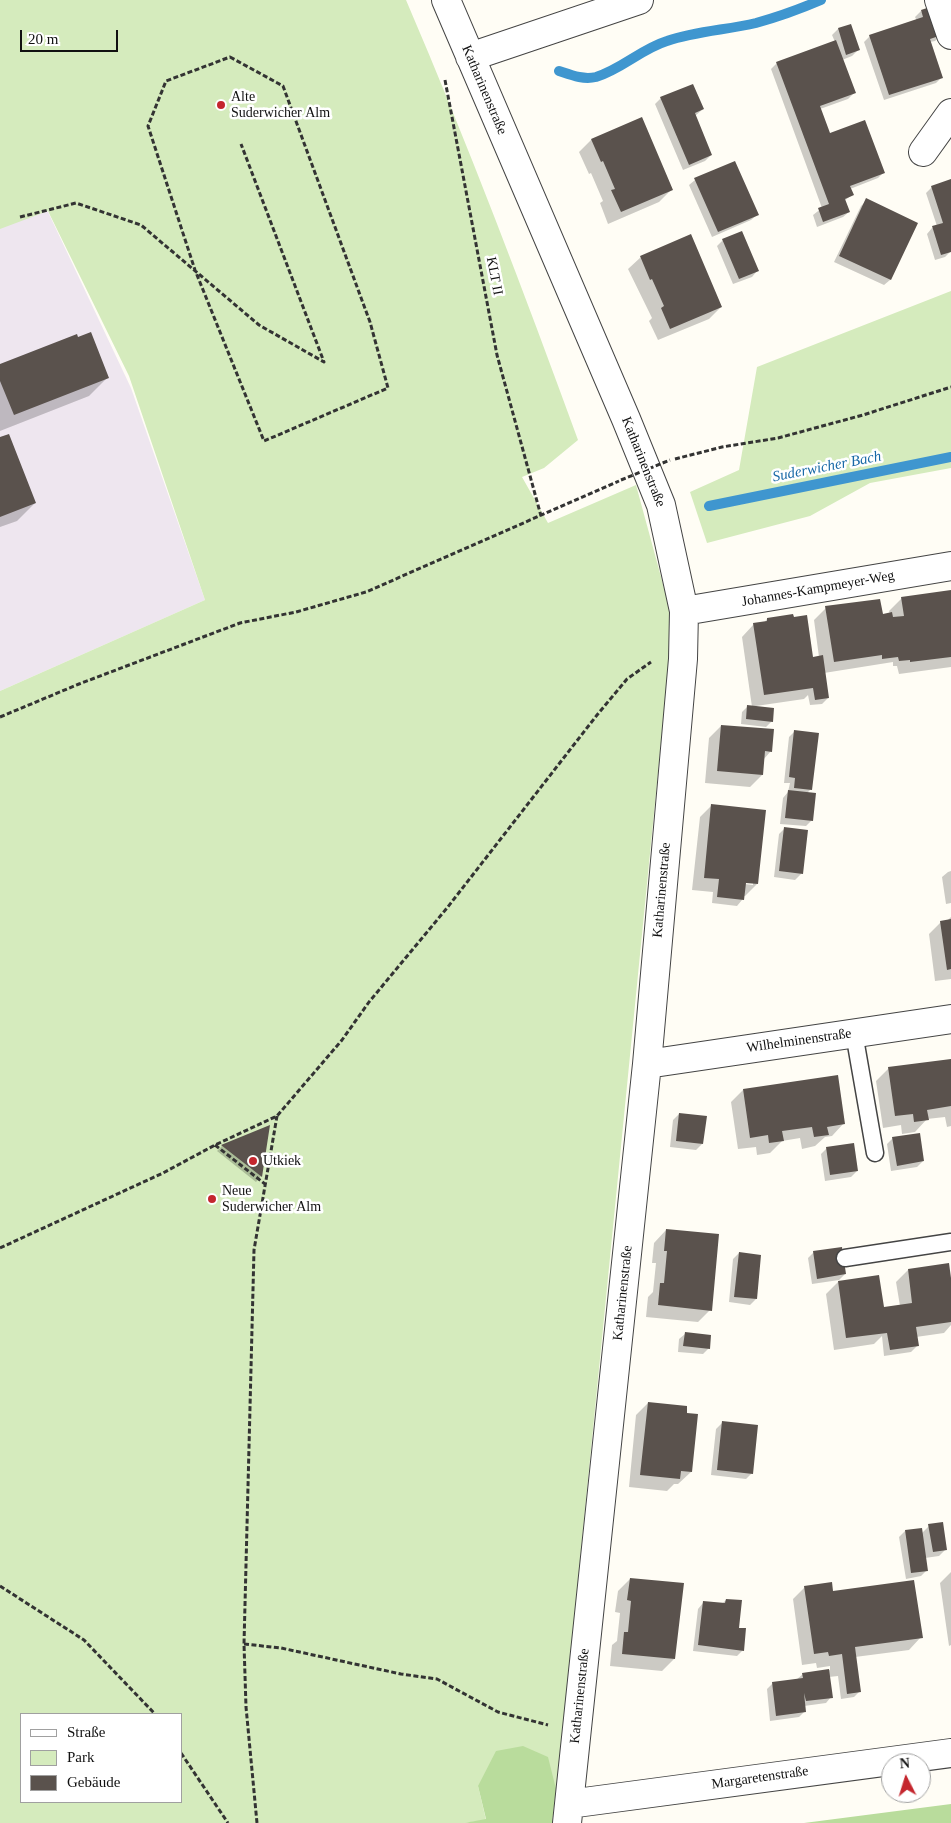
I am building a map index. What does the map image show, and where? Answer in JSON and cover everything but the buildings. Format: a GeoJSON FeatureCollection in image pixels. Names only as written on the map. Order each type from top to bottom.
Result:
{"type":"FeatureCollection","features":[{"type":"Feature","properties":{"kind":"street","name":"Katharinenstraße"},"geometry":{"type":"LineString","coordinates":[[446,0],[661,505],[684,611],[683,659],[647,1064],[568,1813]]}},
{"type":"Feature","properties":{"kind":"street"},"geometry":{"type":"LineString","coordinates":[[470,57],[639,0]]}},
{"type":"Feature","properties":{"kind":"street"},"geometry":{"type":"LineString","coordinates":[[939,0],[951,35]]}},
{"type":"Feature","properties":{"kind":"street"},"geometry":{"type":"LineString","coordinates":[[923,152],[951,113]]}},
{"type":"Feature","properties":{"kind":"street","name":"Johannes-Kampmeyer-Weg"},"geometry":{"type":"LineString","coordinates":[[684,611],[951,566]]}},
{"type":"Feature","properties":{"kind":"street","name":"Wilhelminenstraße"},"geometry":{"type":"LineString","coordinates":[[647,1064],[951,1019]]}},
{"type":"Feature","properties":{"kind":"street","name":"Margaretenstraße"},"geometry":{"type":"LineString","coordinates":[[568,1813],[951,1753]]}},
{"type":"Feature","properties":{"kind":"lane"},"geometry":{"type":"LineString","coordinates":[[854,1033],[874,1153]]}},
{"type":"Feature","properties":{"kind":"lane"},"geometry":{"type":"LineString","coordinates":[[845,1258],[951,1242]]}},
{"type":"Feature","properties":{"kind":"path","name":"KLT II"},"geometry":{"type":"LineString","coordinates":[[470,57],[442,66],[497,354],[541,516]]}},
{"type":"Feature","properties":{"kind":"path"},"geometry":{"type":"LineString","coordinates":[[230,58],[283,86],[370,322],[388,388],[264,441],[195,270],[148,126],[166,80],[230,58]]}},
{"type":"Feature","properties":{"kind":"path"},"geometry":{"type":"LineString","coordinates":[[20,217],[76,203],[141,225],[259,325],[324,362],[241,144]]}},
{"type":"Feature","properties":{"kind":"path"},"geometry":{"type":"LineString","coordinates":[[0,717],[79,684],[240,623],[296,612],[366,592],[670,460],[722,447],[778,438],[863,415],[951,387]]}},
{"type":"Feature","properties":{"kind":"path"},"geometry":{"type":"LineString","coordinates":[[0,1248],[163,1173],[215,1145],[277,1116],[342,1040],[369,1002],[627,679]]}},
{"type":"Feature","properties":{"kind":"path"},"geometry":{"type":"LineString","coordinates":[[257,1823],[246,1707],[244,1644],[254,1250],[277,1116]]}},
{"type":"Feature","properties":{"kind":"path"},"geometry":{"type":"LineString","coordinates":[[215,1145],[265,1184]]}},
{"type":"Feature","properties":{"kind":"path"},"geometry":{"type":"LineString","coordinates":[[0,1586],[84,1640],[154,1713]]}},
{"type":"Feature","properties":{"kind":"path"},"geometry":{"type":"LineString","coordinates":[[244,1644],[281,1648],[401,1674],[437,1679],[498,1712],[576,1733]]}},
{"type":"Feature","properties":{"kind":"path"},"geometry":{"type":"LineString","coordinates":[[182,1754],[228,1823]]}},
{"type":"Feature","properties":{"kind":"shaded area"},"geometry":{"type":"Polygon","coordinates":[[[0,110],[131,388],[205,600],[0,691],[0,110]]]}},
{"type":"Feature","properties":{"kind":"green space","name":"Neue Suderwicher Alm"},"geometry":{"type":"Polygon","coordinates":[[[0,0],[406,0],[495,218],[578,440],[544,468],[522,477],[548,523],[636,485],[673,621],[554,1823],[552,1823],[556,1789],[478,1786],[486,1820],[464,1823],[0,1823],[0,691],[205,600],[129,376],[48,211],[0,229],[0,0]]]}},
{"type":"Feature","properties":{"kind":"green space"},"geometry":{"type":"Polygon","coordinates":[[[951,291],[951,468],[870,483],[810,516],[707,543],[690,492],[739,470],[757,367],[951,291]]]}},
{"type":"Feature","properties":{"kind":"green space"},"geometry":{"type":"Polygon","coordinates":[[[523,1746],[548,1757],[556,1789],[552,1823],[464,1823],[486,1819],[478,1786],[496,1751],[523,1746]]]}},
{"type":"Feature","properties":{"kind":"green space"},"geometry":{"type":"Polygon","coordinates":[[[951,1804],[951,1823],[804,1823],[951,1804]]]}},
{"type":"Feature","properties":{"kind":"waterway","name":"Suderwicher Bach"},"geometry":{"type":"LineString","coordinates":[[559,71],[582,77],[596,77],[667,41],[689,35],[756,23],[789,13],[821,0]]}},
{"type":"Feature","properties":{"kind":"waterway","name":"Suderwicher Bach"},"geometry":{"type":"LineString","coordinates":[[709,506],[951,457]]}},
{"type":"Feature","properties":{"kind":"place","name":"Alte Suderwicher Alm"},"geometry":{"type":"Point","coordinates":[221,105]}},
{"type":"Feature","properties":{"kind":"place","name":"Utkiek"},"geometry":{"type":"Point","coordinates":[253,1161]}},
{"type":"Feature","properties":{"kind":"place","name":"Neue Suderwicher Alm"},"geometry":{"type":"Point","coordinates":[212,1199]}}]}
